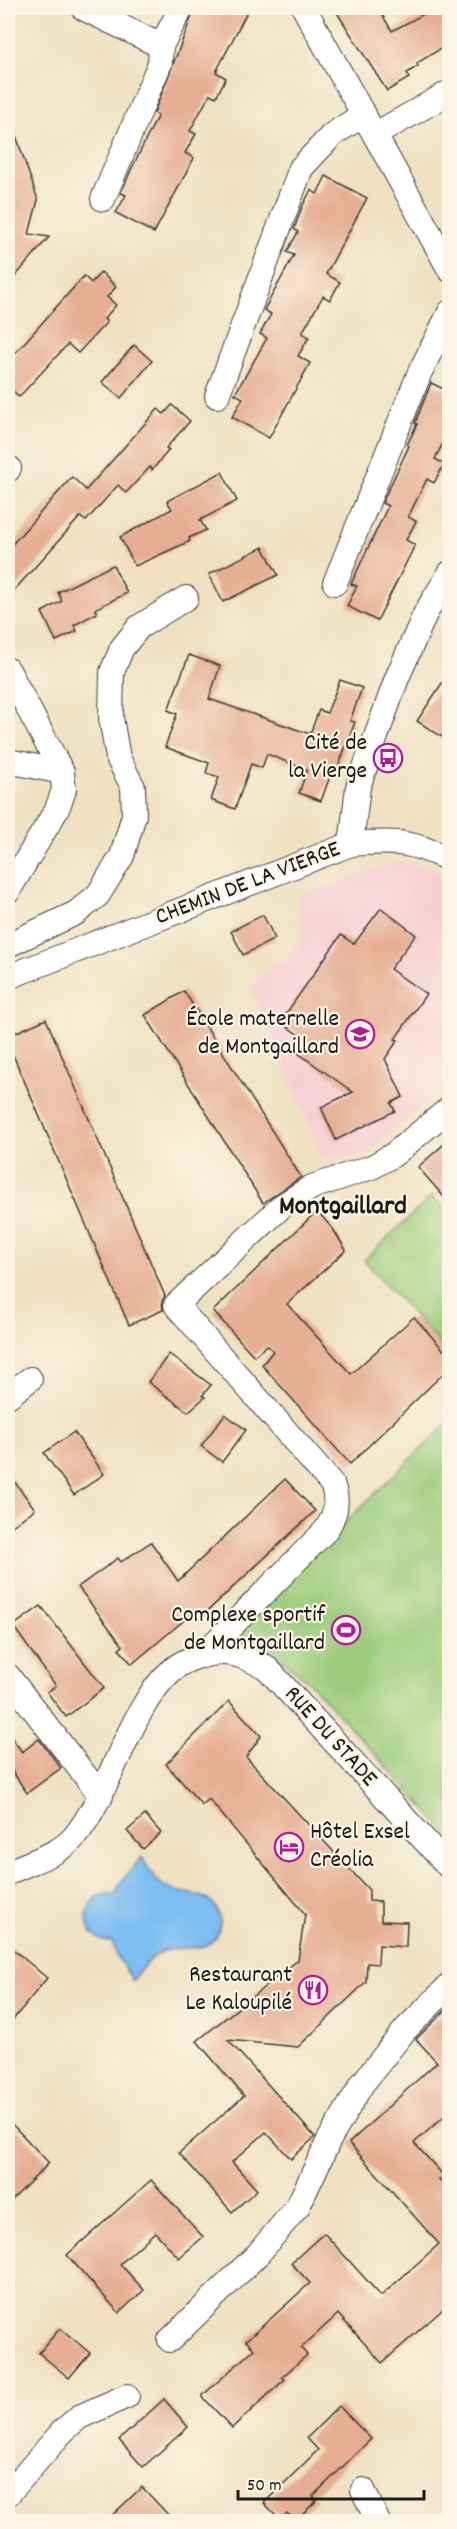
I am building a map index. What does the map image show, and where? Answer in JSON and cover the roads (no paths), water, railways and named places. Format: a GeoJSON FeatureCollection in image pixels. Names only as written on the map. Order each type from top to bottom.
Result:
{"type":"FeatureCollection","features":[{"type":"Feature","properties":{"kind":"street"},"geometry":{"type":"LineString","coordinates":[[83,8],[161,46]]}},
{"type":"Feature","properties":{"kind":"street"},"geometry":{"type":"LineString","coordinates":[[103,199],[160,63],[161,46],[182,8]]}},
{"type":"Feature","properties":{"kind":"street"},"geometry":{"type":"LineString","coordinates":[[304,8],[450,270]]}},
{"type":"Feature","properties":{"kind":"street"},"geometry":{"type":"LineString","coordinates":[[217,396],[301,168],[332,135],[370,124],[450,92]]}},
{"type":"Feature","properties":{"kind":"street"},"geometry":{"type":"LineString","coordinates":[[335,583],[420,372],[450,312]]}},
{"type":"Feature","properties":{"kind":"street","name":"CHEMIN DE LA VIERGE"},"geometry":{"type":"LineString","coordinates":[[8,977],[351,844],[358,787],[403,663],[426,612],[450,573]]}},
{"type":"Feature","properties":{"kind":"street"},"geometry":{"type":"LineString","coordinates":[[8,945],[75,913],[98,895],[122,856],[134,814],[133,787],[118,758],[111,718],[112,672],[122,648],[139,627],[186,598]]}},
{"type":"Feature","properties":{"kind":"street"},"geometry":{"type":"LineString","coordinates":[[8,670],[62,772],[64,790],[57,809],[8,891]]}},
{"type":"Feature","properties":{"kind":"street"},"geometry":{"type":"LineString","coordinates":[[8,761],[62,772]]}},
{"type":"Feature","properties":{"kind":"street"},"geometry":{"type":"LineString","coordinates":[[351,844],[395,841],[428,849],[450,860]]}},
{"type":"Feature","properties":{"kind":"street"},"geometry":{"type":"LineString","coordinates":[[202,1656],[325,1531],[333,1521],[336,1495],[332,1484],[176,1305],[282,1206],[312,1187],[372,1167],[393,1155],[450,1108]]}},
{"type":"Feature","properties":{"kind":"street"},"geometry":{"type":"LineString","coordinates":[[8,1396],[30,1379]]}},
{"type":"Feature","properties":{"kind":"street","name":"RUE DU STADE"},"geometry":{"type":"LineString","coordinates":[[8,1873],[68,1845],[92,1813],[141,1712],[158,1687],[179,1665],[202,1656],[225,1653],[246,1658],[266,1667],[450,1868]]}},
{"type":"Feature","properties":{"kind":"street"},"geometry":{"type":"LineString","coordinates":[[8,1676],[100,1796]]}},
{"type":"Feature","properties":{"kind":"street"},"geometry":{"type":"LineString","coordinates":[[170,2340],[258,2254],[298,2206],[329,2140],[362,2084],[405,2030],[450,1984]]}},
{"type":"Feature","properties":{"kind":"street"},"geometry":{"type":"LineString","coordinates":[[8,2494],[62,2432],[79,2417],[127,2396]]}},
{"type":"Feature","properties":{"kind":"street"},"geometry":{"type":"LineString","coordinates":[[363,2490],[378,2522]]}},
{"type":"Feature","properties":{"kind":"water"},"geometry":{"type":"Polygon","coordinates":[[[142,1857],[154,1877],[164,1886],[211,1901],[218,1911],[220,1922],[215,1937],[210,1943],[195,1948],[169,1949],[161,1952],[138,1972],[133,1981],[118,1958],[112,1942],[101,1940],[93,1934],[88,1925],[87,1916],[89,1907],[95,1899],[103,1895],[115,1894],[122,1881],[142,1857]]]}},
{"type":"Feature","properties":{"kind":"place","name":"Cité de la Vierge"},"geometry":{"type":"Point","coordinates":[388,758]}},
{"type":"Feature","properties":{"kind":"place","name":"École maternelle de Montgaillard"},"geometry":{"type":"Point","coordinates":[360,1034]}},
{"type":"Feature","properties":{"kind":"place","name":"Complexe sportif de Montgaillard"},"geometry":{"type":"Point","coordinates":[346,1630]}},
{"type":"Feature","properties":{"kind":"place","name":"Hôtel Exsel Créolia"},"geometry":{"type":"Point","coordinates":[289,1847]}},
{"type":"Feature","properties":{"kind":"place","name":"Restaurant Le Kaloupilé"},"geometry":{"type":"Point","coordinates":[313,1990]}},
{"type":"Feature","properties":{"kind":"district","name":"Montgaillard"},"geometry":{"type":"Point","coordinates":[343,1207]}}]}
